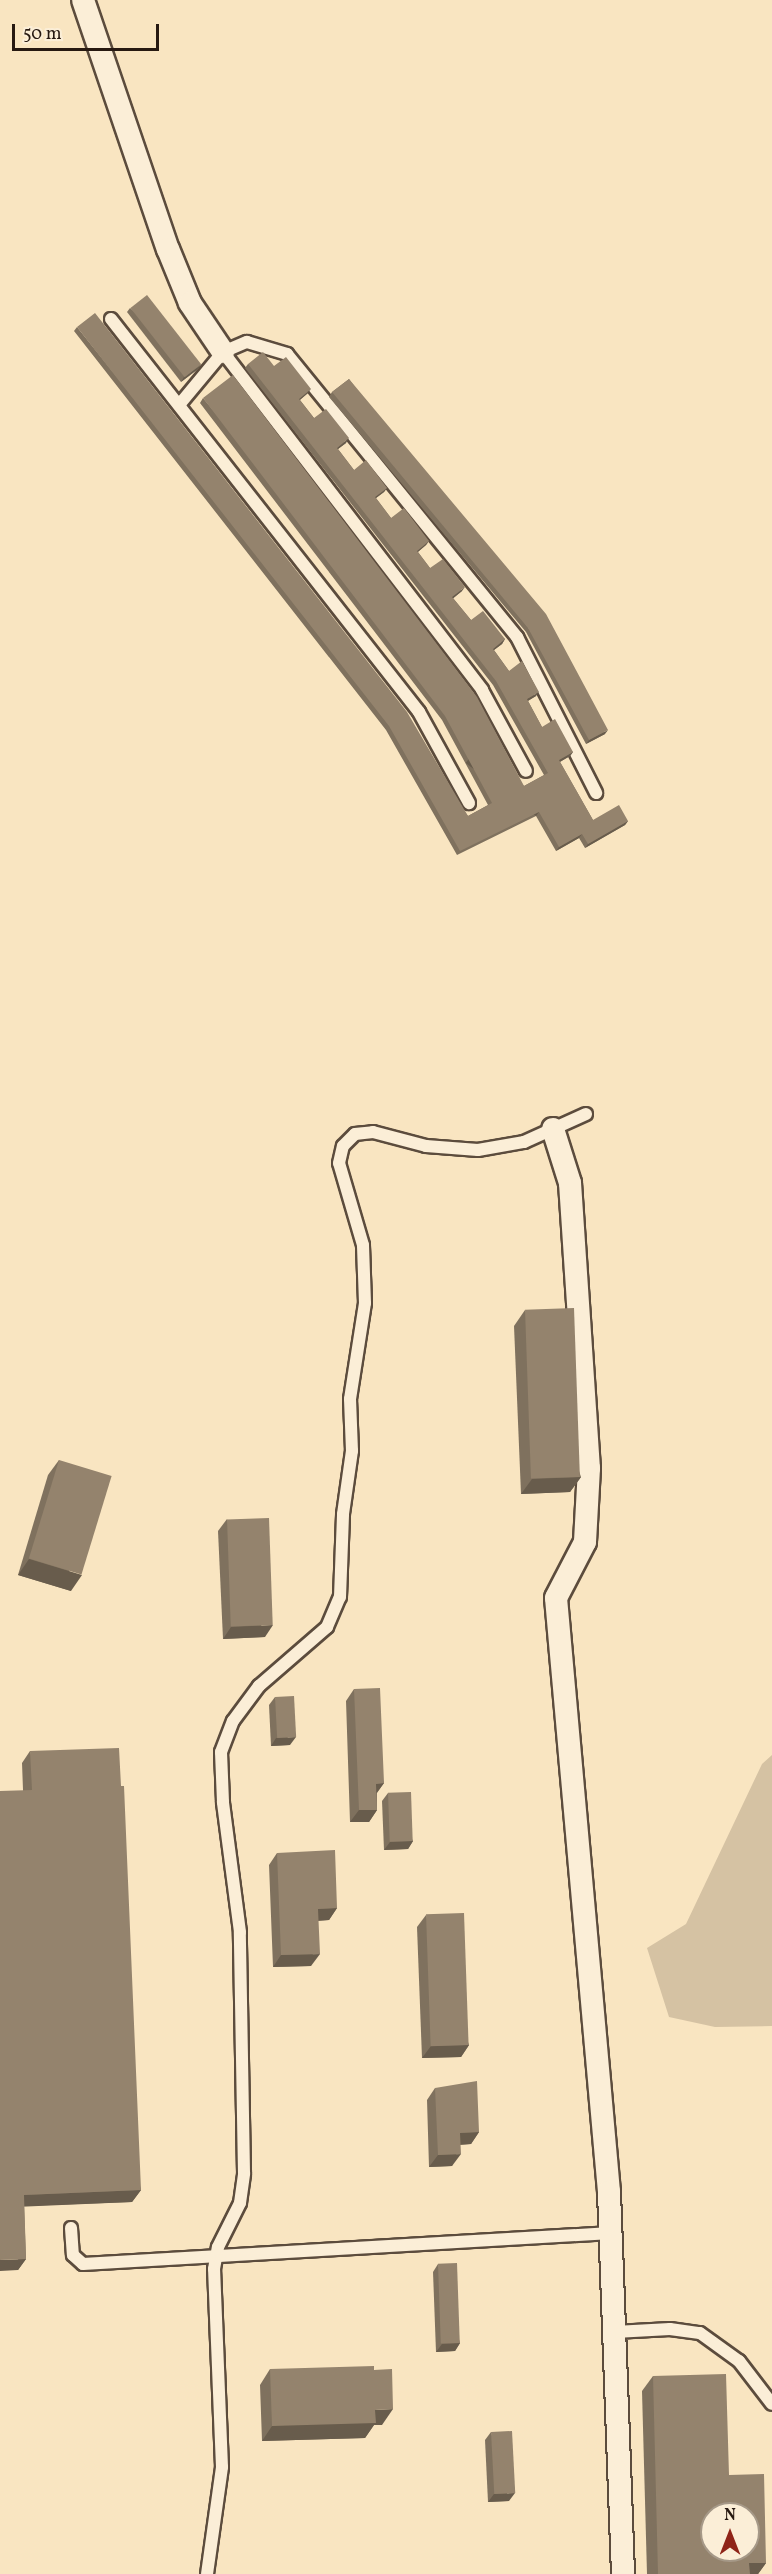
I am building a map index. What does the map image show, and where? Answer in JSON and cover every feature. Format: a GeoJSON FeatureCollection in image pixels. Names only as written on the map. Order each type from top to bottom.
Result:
{"type":"FeatureCollection","features":[{"type":"Feature","properties":{"kind":"street"},"geometry":{"type":"LineString","coordinates":[[83,0],[190,303],[223,352]]}},
{"type":"Feature","properties":{"kind":"street"},"geometry":{"type":"LineString","coordinates":[[553,1129],[570,1183],[589,1468],[585,1542],[556,1598],[611,2233],[623,2574]]}},
{"type":"Feature","properties":{"kind":"lane"},"geometry":{"type":"LineString","coordinates":[[111,319],[419,712],[469,802]]}},
{"type":"Feature","properties":{"kind":"lane"},"geometry":{"type":"LineString","coordinates":[[179,405],[223,352],[247,342],[287,354],[517,637],[596,793]]}},
{"type":"Feature","properties":{"kind":"lane"},"geometry":{"type":"LineString","coordinates":[[223,352],[482,690],[526,771]]}},
{"type":"Feature","properties":{"kind":"lane"},"geometry":{"type":"LineString","coordinates":[[207,2574],[222,2467],[215,2258],[240,2203],[244,2173],[240,1932],[223,1802],[221,1752],[233,1721],[259,1686],[327,1627],[340,1597],[343,1514],[352,1451],[350,1399],[364,1303],[363,1245],[339,1163],[343,1146],[356,1134],[373,1132],[426,1146],[478,1150],[524,1142],[586,1114]]}},
{"type":"Feature","properties":{"kind":"lane"},"geometry":{"type":"LineString","coordinates":[[71,2228],[73,2255],[83,2264],[611,2233]]}},
{"type":"Feature","properties":{"kind":"lane"},"geometry":{"type":"LineString","coordinates":[[615,2332],[670,2329],[700,2333],[739,2361],[772,2404]]}},
{"type":"Feature","properties":{"kind":"shaded area"},"geometry":{"type":"Polygon","coordinates":[[[772,1755],[772,2026],[715,2027],[669,2017],[647,1948],[686,1924],[762,1764],[772,1755]]]}},
{"type":"Feature","properties":{"kind":"building"},"geometry":{"type":"Polygon","coordinates":[[[147,295],[201,364],[185,377],[130,308],[147,295]]]}},
{"type":"Feature","properties":{"kind":"building"},"geometry":{"type":"Polygon","coordinates":[[[95,313],[407,712],[468,816],[492,803],[445,716],[203,398],[233,375],[477,697],[524,786],[548,773],[496,681],[248,364],[263,352],[274,366],[286,357],[311,389],[299,399],[314,418],[326,409],[349,438],[337,448],[354,470],[366,460],[387,488],[375,497],[391,518],[404,508],[429,541],[417,551],[430,568],[443,559],[465,587],[452,597],[471,620],[483,611],[505,639],[493,649],[509,671],[522,661],[539,692],[527,699],[542,727],[555,719],[573,752],[559,760],[593,820],[619,805],[628,821],[588,844],[582,834],[559,847],[539,812],[460,851],[389,726],[77,327],[95,313]]]}},
{"type":"Feature","properties":{"kind":"building"},"geometry":{"type":"Polygon","coordinates":[[[349,379],[546,614],[608,730],[589,740],[528,628],[332,392],[349,379]]]}},
{"type":"Feature","properties":{"kind":"building"},"geometry":{"type":"Polygon","coordinates":[[[574,1308],[580,1477],[531,1479],[525,1310],[574,1308]]]}},
{"type":"Feature","properties":{"kind":"building"},"geometry":{"type":"Polygon","coordinates":[[[59,1460],[112,1476],[81,1575],[29,1558],[59,1460]]]}},
{"type":"Feature","properties":{"kind":"building"},"geometry":{"type":"Polygon","coordinates":[[[269,1518],[273,1625],[231,1626],[227,1519],[269,1518]]]}},
{"type":"Feature","properties":{"kind":"building"},"geometry":{"type":"Polygon","coordinates":[[[380,1688],[384,1783],[376,1784],[377,1810],[359,1810],[354,1689],[380,1688]]]}},
{"type":"Feature","properties":{"kind":"building"},"geometry":{"type":"Polygon","coordinates":[[[294,1696],[296,1737],[277,1738],[275,1697],[294,1696]]]}},
{"type":"Feature","properties":{"kind":"building"},"geometry":{"type":"Polygon","coordinates":[[[119,1748],[121,1786],[124,1786],[141,2190],[24,2195],[26,2259],[0,2260],[0,1791],[32,1790],[30,1751],[119,1748]]]}},
{"type":"Feature","properties":{"kind":"building"},"geometry":{"type":"Polygon","coordinates":[[[411,1792],[413,1841],[390,1842],[388,1793],[411,1792]]]}},
{"type":"Feature","properties":{"kind":"building"},"geometry":{"type":"Polygon","coordinates":[[[335,1850],[337,1908],[318,1909],[320,1954],[281,1955],[277,1853],[335,1850]]]}},
{"type":"Feature","properties":{"kind":"building"},"geometry":{"type":"Polygon","coordinates":[[[464,1913],[469,2045],[431,2046],[426,1914],[464,1913]]]}},
{"type":"Feature","properties":{"kind":"building"},"geometry":{"type":"Polygon","coordinates":[[[477,2081],[479,2132],[460,2133],[461,2154],[438,2155],[435,2088],[477,2081]]]}},
{"type":"Feature","properties":{"kind":"building"},"geometry":{"type":"Polygon","coordinates":[[[457,2263],[460,2343],[441,2344],[438,2264],[457,2263]]]}},
{"type":"Feature","properties":{"kind":"building"},"geometry":{"type":"Polygon","coordinates":[[[374,2366],[374,2370],[392,2369],[393,2409],[375,2410],[376,2423],[272,2426],[270,2369],[374,2366]]]}},
{"type":"Feature","properties":{"kind":"building"},"geometry":{"type":"Polygon","coordinates":[[[726,2374],[729,2475],[764,2474],[766,2563],[749,2563],[750,2574],[658,2574],[653,2376],[726,2374]]]}},
{"type":"Feature","properties":{"kind":"building"},"geometry":{"type":"Polygon","coordinates":[[[512,2431],[515,2493],[494,2494],[491,2432],[512,2431]]]}}]}
